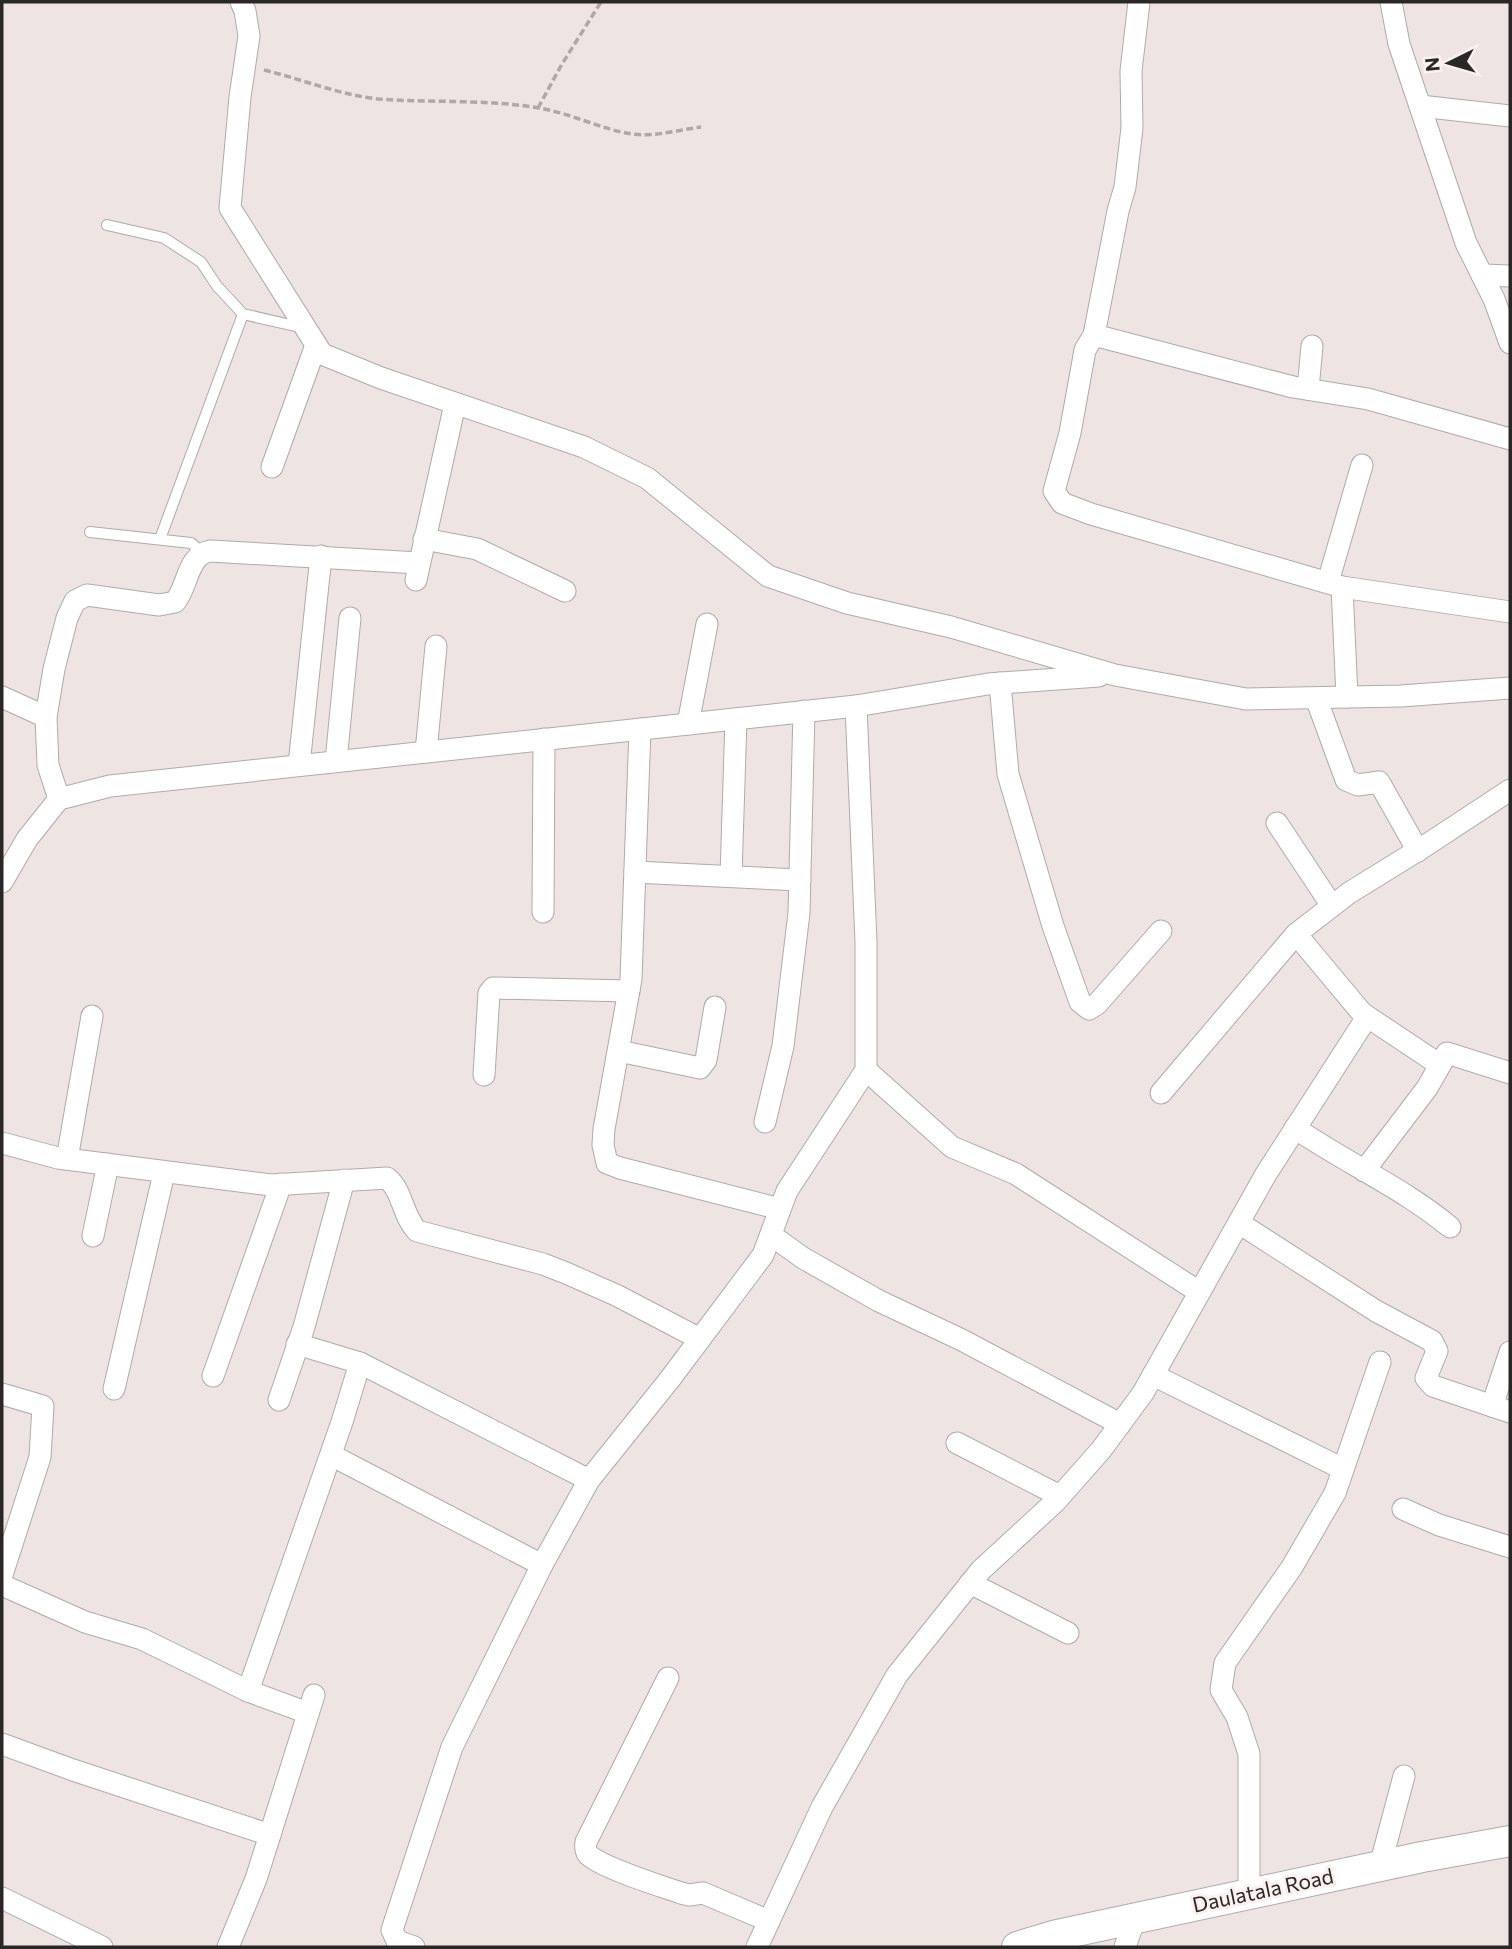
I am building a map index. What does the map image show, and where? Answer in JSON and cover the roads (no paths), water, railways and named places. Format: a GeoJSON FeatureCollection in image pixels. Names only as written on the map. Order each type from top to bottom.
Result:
{"type":"FeatureCollection","features":[{"type":"Feature","properties":{"kind":"main road","name":"Daulatala Road"},"geometry":{"type":"LineString","coordinates":[[1017,1947],[1135,1918],[1510,1841]]}},
{"type":"Feature","properties":{"kind":"street"},"geometry":{"type":"LineString","coordinates":[[241,2],[249,36],[230,208],[323,354],[455,404],[584,447],[647,478],[768,576],[847,603],[951,627],[1115,675],[1246,699],[1401,696],[1510,688]]}},
{"type":"Feature","properties":{"kind":"street"},"geometry":{"type":"LineString","coordinates":[[1139,2],[1131,71],[1132,128],[1125,187],[1094,334],[1085,350],[1070,433],[1054,491],[1062,503],[1091,514],[1335,584],[1510,612]]}},
{"type":"Feature","properties":{"kind":"street"},"geometry":{"type":"LineString","coordinates":[[1391,2],[1399,44],[1466,243],[1494,299],[1510,344]]}},
{"type":"Feature","properties":{"kind":"street"},"geometry":{"type":"LineString","coordinates":[[1420,106],[1510,116]]}},
{"type":"Feature","properties":{"kind":"street"},"geometry":{"type":"LineString","coordinates":[[1482,275],[1510,276]]}},
{"type":"Feature","properties":{"kind":"street"},"geometry":{"type":"LineString","coordinates":[[1094,334],[1293,387],[1368,399],[1510,439]]}},
{"type":"Feature","properties":{"kind":"street"},"geometry":{"type":"LineString","coordinates":[[272,467],[310,336]]}},
{"type":"Feature","properties":{"kind":"street"},"geometry":{"type":"LineString","coordinates":[[1308,388],[1312,346]]}},
{"type":"Feature","properties":{"kind":"street"},"geometry":{"type":"LineString","coordinates":[[59,799],[48,765],[46,717],[54,669],[67,618],[75,601],[87,595],[159,605],[175,602],[181,595],[193,563],[202,552],[321,556],[417,572],[455,404]]}},
{"type":"Feature","properties":{"kind":"street"},"geometry":{"type":"LineString","coordinates":[[1348,697],[1335,584],[1362,465]]}},
{"type":"Feature","properties":{"kind":"street"},"geometry":{"type":"LineString","coordinates":[[424,539],[477,549],[565,590]]}},
{"type":"Feature","properties":{"kind":"street"},"geometry":{"type":"LineString","coordinates":[[299,765],[321,556]]}},
{"type":"Feature","properties":{"kind":"street"},"geometry":{"type":"LineString","coordinates":[[336,761],[350,618]]}},
{"type":"Feature","properties":{"kind":"street"},"geometry":{"type":"LineString","coordinates":[[688,724],[707,624]]}},
{"type":"Feature","properties":{"kind":"street"},"geometry":{"type":"LineString","coordinates":[[426,752],[436,646]]}},
{"type":"Feature","properties":{"kind":"street"},"geometry":{"type":"LineString","coordinates":[[2,882],[27,839],[59,799],[110,786],[856,706],[1000,683],[1115,675]]}},
{"type":"Feature","properties":{"kind":"street"},"geometry":{"type":"LineString","coordinates":[[1000,683],[1008,774],[1053,926],[1080,1002],[1088,1009],[1097,1004],[1161,931]]}},
{"type":"Feature","properties":{"kind":"street"},"geometry":{"type":"LineString","coordinates":[[2,696],[46,717]]}},
{"type":"Feature","properties":{"kind":"street"},"geometry":{"type":"LineString","coordinates":[[1317,698],[1346,780],[1358,785],[1379,782],[1418,851]]}},
{"type":"Feature","properties":{"kind":"street"},"geometry":{"type":"LineString","coordinates":[[414,1947],[397,1941],[392,1930],[438,1784],[452,1747],[542,1566],[589,1480],[763,1255],[786,1191],[866,1070],[866,942],[856,706]]}},
{"type":"Feature","properties":{"kind":"street"},"geometry":{"type":"LineString","coordinates":[[765,1122],[783,1046],[799,913],[804,711]]}},
{"type":"Feature","properties":{"kind":"street"},"geometry":{"type":"LineString","coordinates":[[730,877],[736,719]]}},
{"type":"Feature","properties":{"kind":"street"},"geometry":{"type":"LineString","coordinates":[[640,729],[629,991],[603,1137],[607,1163],[780,1209]]}},
{"type":"Feature","properties":{"kind":"street"},"geometry":{"type":"LineString","coordinates":[[542,912],[544,739]]}},
{"type":"Feature","properties":{"kind":"street"},"geometry":{"type":"LineString","coordinates":[[1161,1093],[1296,934],[1349,893],[1510,790]]}},
{"type":"Feature","properties":{"kind":"street"},"geometry":{"type":"LineString","coordinates":[[1278,823],[1332,906]]}},
{"type":"Feature","properties":{"kind":"street"},"geometry":{"type":"LineString","coordinates":[[635,872],[800,880]]}},
{"type":"Feature","properties":{"kind":"street"},"geometry":{"type":"LineString","coordinates":[[1296,934],[1343,993],[1367,1017],[1440,1065]]}},
{"type":"Feature","properties":{"kind":"street"},"geometry":{"type":"LineString","coordinates":[[484,1075],[489,993],[493,988],[629,991]]}},
{"type":"Feature","properties":{"kind":"street"},"geometry":{"type":"LineString","coordinates":[[619,1051],[700,1068],[706,1060],[715,1006]]}},
{"type":"Feature","properties":{"kind":"street"},"geometry":{"type":"LineString","coordinates":[[67,1159],[92,1016]]}},
{"type":"Feature","properties":{"kind":"street"},"geometry":{"type":"LineString","coordinates":[[757,1947],[822,1807],[897,1675],[981,1570],[1060,1496],[1120,1424],[1153,1375],[1266,1174],[1367,1017]]}},
{"type":"Feature","properties":{"kind":"street"},"geometry":{"type":"LineString","coordinates":[[1364,1171],[1427,1088],[1447,1053],[1510,1073]]}},
{"type":"Feature","properties":{"kind":"street"},"geometry":{"type":"LineString","coordinates":[[866,1070],[952,1147],[1016,1174],[1199,1292]]}},
{"type":"Feature","properties":{"kind":"street"},"geometry":{"type":"LineString","coordinates":[[1296,1128],[1364,1171],[1392,1185],[1450,1227]]}},
{"type":"Feature","properties":{"kind":"street"},"geometry":{"type":"LineString","coordinates":[[2,1143],[67,1159],[271,1185],[387,1178],[397,1191],[409,1222],[417,1231],[542,1264],[566,1273],[618,1296],[700,1339]]}},
{"type":"Feature","properties":{"kind":"street"},"geometry":{"type":"LineString","coordinates":[[93,1236],[108,1164]]}},
{"type":"Feature","properties":{"kind":"street"},"geometry":{"type":"LineString","coordinates":[[114,1389],[164,1173]]}},
{"type":"Feature","properties":{"kind":"street"},"geometry":{"type":"LineString","coordinates":[[279,1400],[344,1180]]}},
{"type":"Feature","properties":{"kind":"street"},"geometry":{"type":"LineString","coordinates":[[213,1376],[281,1184]]}},
{"type":"Feature","properties":{"kind":"street"},"geometry":{"type":"LineString","coordinates":[[1239,1223],[1376,1311],[1432,1341],[1437,1351],[1426,1378],[1433,1386],[1501,1409],[1510,1352]]}},
{"type":"Feature","properties":{"kind":"street"},"geometry":{"type":"LineString","coordinates":[[771,1235],[803,1258],[879,1301],[961,1340],[1120,1424]]}},
{"type":"Feature","properties":{"kind":"street"},"geometry":{"type":"LineString","coordinates":[[297,1344],[360,1363],[589,1480]]}},
{"type":"Feature","properties":{"kind":"street"},"geometry":{"type":"LineString","coordinates":[[1249,1894],[1249,1754],[1237,1717],[1221,1690],[1225,1663],[1301,1553],[1335,1493],[1380,1362]]}},
{"type":"Feature","properties":{"kind":"street"},"geometry":{"type":"LineString","coordinates":[[248,1691],[331,1455],[360,1363]]}},
{"type":"Feature","properties":{"kind":"street"},"geometry":{"type":"LineString","coordinates":[[1153,1375],[1343,1469]]}},
{"type":"Feature","properties":{"kind":"street"},"geometry":{"type":"LineString","coordinates":[[2,1394],[43,1406],[40,1457],[2,1575]]}},
{"type":"Feature","properties":{"kind":"street"},"geometry":{"type":"LineString","coordinates":[[957,1443],[1060,1496]]}},
{"type":"Feature","properties":{"kind":"street"},"geometry":{"type":"LineString","coordinates":[[331,1455],[542,1566]]}},
{"type":"Feature","properties":{"kind":"street"},"geometry":{"type":"LineString","coordinates":[[1402,1508],[1439,1525],[1510,1547]]}},
{"type":"Feature","properties":{"kind":"street"},"geometry":{"type":"LineString","coordinates":[[970,1583],[1068,1633]]}},
{"type":"Feature","properties":{"kind":"street"},"geometry":{"type":"LineString","coordinates":[[2,1585],[85,1622],[142,1639],[248,1691],[311,1704],[256,1879],[228,1947]]}},
{"type":"Feature","properties":{"kind":"street"},"geometry":{"type":"LineString","coordinates":[[668,1678],[586,1842],[585,1850],[589,1856],[646,1880],[689,1895],[703,1893],[769,1921]]}},
{"type":"Feature","properties":{"kind":"street"},"geometry":{"type":"LineString","coordinates":[[2,1744],[270,1835]]}},
{"type":"Feature","properties":{"kind":"street"},"geometry":{"type":"LineString","coordinates":[[1380,1866],[1404,1776]]}},
{"type":"Feature","properties":{"kind":"street"},"geometry":{"type":"LineString","coordinates":[[2,1898],[102,1947]]}},
{"type":"Feature","properties":{"kind":"street"},"geometry":{"type":"LineString","coordinates":[[1125,1947],[1135,1918]]}},
{"type":"Feature","properties":{"kind":"lane"},"geometry":{"type":"LineString","coordinates":[[107,225],[164,238],[201,262],[217,286],[243,314],[310,336]]}},
{"type":"Feature","properties":{"kind":"lane"},"geometry":{"type":"LineString","coordinates":[[160,539],[243,314]]}},
{"type":"Feature","properties":{"kind":"lane"},"geometry":{"type":"LineString","coordinates":[[90,532],[191,543],[202,552]]}}]}
